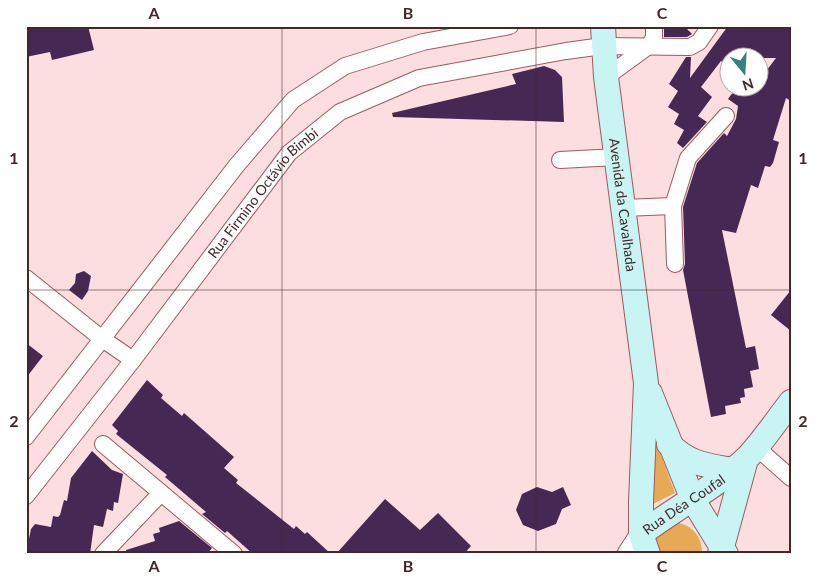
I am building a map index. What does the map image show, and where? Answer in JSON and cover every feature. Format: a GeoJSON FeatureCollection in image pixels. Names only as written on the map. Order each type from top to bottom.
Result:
{"type":"FeatureCollection","features":[{"type":"Feature","properties":{"kind":"main road","name":"Avenida da Cavalhada"},"geometry":{"type":"LineString","coordinates":[[603,36],[606,77],[646,383],[641,501],[645,544]]}},
{"type":"Feature","properties":{"kind":"main road","name":"Avenida da Cavalhada"},"geometry":{"type":"LineString","coordinates":[[646,383],[693,500],[723,552]]}},
{"type":"Feature","properties":{"kind":"main road","name":"Rua Déa Coufal"},"geometry":{"type":"LineString","coordinates":[[645,544],[665,516],[693,500],[745,458],[791,402]]}},
{"type":"Feature","properties":{"kind":"main road"},"geometry":{"type":"LineString","coordinates":[[669,444],[681,456],[691,461],[745,458]]}},
{"type":"Feature","properties":{"kind":"main road","name":"Rua Déa Coufal"},"geometry":{"type":"LineString","coordinates":[[723,552],[745,458]]}},
{"type":"Feature","properties":{"kind":"street"},"geometry":{"type":"LineString","coordinates":[[26,437],[237,165],[293,100],[345,66],[423,42],[510,26]]}},
{"type":"Feature","properties":{"kind":"street"},"geometry":{"type":"LineString","coordinates":[[606,77],[650,45],[654,37],[654,26]]}},
{"type":"Feature","properties":{"kind":"street","name":"Rua Firmino Octávio Bimbi"},"geometry":{"type":"LineString","coordinates":[[26,496],[133,360],[289,153],[340,112],[419,78],[603,36],[650,45],[690,47],[699,42],[704,28]]}},
{"type":"Feature","properties":{"kind":"street"},"geometry":{"type":"LineString","coordinates":[[675,264],[673,206],[688,158],[726,116]]}},
{"type":"Feature","properties":{"kind":"street"},"geometry":{"type":"LineString","coordinates":[[560,160],[617,157]]}},
{"type":"Feature","properties":{"kind":"street"},"geometry":{"type":"LineString","coordinates":[[623,208],[673,206]]}},
{"type":"Feature","properties":{"kind":"street"},"geometry":{"type":"LineString","coordinates":[[26,278],[101,338],[133,360]]}},
{"type":"Feature","properties":{"kind":"street"},"geometry":{"type":"LineString","coordinates":[[103,444],[234,554]]}},
{"type":"Feature","properties":{"kind":"street"},"geometry":{"type":"LineString","coordinates":[[745,458],[791,478]]}},
{"type":"Feature","properties":{"kind":"street"},"geometry":{"type":"LineString","coordinates":[[103,554],[161,493]]}},
{"type":"Feature","properties":{"kind":"street","name":"Rua Déa Coufal"},"geometry":{"type":"LineString","coordinates":[[628,554],[645,544]]}},
{"type":"Feature","properties":{"kind":"shaded area"},"geometry":{"type":"Polygon","coordinates":[[[653,433],[675,493],[653,504],[653,433]]]}},
{"type":"Feature","properties":{"kind":"shaded area"},"geometry":{"type":"Polygon","coordinates":[[[671,522],[684,525],[694,531],[700,541],[702,554],[657,554],[653,536],[671,522]]]}},
{"type":"Feature","properties":{"kind":"building"},"geometry":{"type":"Polygon","coordinates":[[[26,26],[88,26],[94,50],[52,60],[50,52],[26,57],[26,26]]]}},
{"type":"Feature","properties":{"kind":"building"},"geometry":{"type":"Polygon","coordinates":[[[728,26],[791,26],[791,101],[786,98],[773,140],[779,142],[773,163],[770,167],[765,166],[758,188],[751,185],[736,233],[722,230],[746,348],[755,346],[759,369],[750,371],[753,387],[744,389],[745,397],[740,398],[741,403],[725,406],[726,414],[711,417],[683,270],[685,264],[683,207],[697,163],[724,133],[727,136],[736,119],[738,106],[728,99],[770,98],[770,66],[776,58],[770,58],[770,48],[720,48],[720,62],[701,87],[712,97],[698,116],[707,122],[683,148],[677,143],[684,130],[674,124],[679,114],[668,107],[678,91],[669,84],[686,57],[691,57],[690,78],[728,26]]]}},
{"type":"Feature","properties":{"kind":"building"},"geometry":{"type":"Polygon","coordinates":[[[664,28],[687,29],[692,34],[687,37],[664,37],[664,28]]]}},
{"type":"Feature","properties":{"kind":"building"},"geometry":{"type":"Polygon","coordinates":[[[544,66],[555,70],[562,77],[564,122],[393,117],[392,113],[516,84],[512,74],[544,66]]]}},
{"type":"Feature","properties":{"kind":"building"},"geometry":{"type":"Polygon","coordinates":[[[84,271],[91,276],[88,291],[82,300],[69,290],[75,283],[76,274],[84,271]]]}},
{"type":"Feature","properties":{"kind":"building"},"geometry":{"type":"Polygon","coordinates":[[[791,290],[791,331],[771,315],[791,290]]]}},
{"type":"Feature","properties":{"kind":"building"},"geometry":{"type":"Polygon","coordinates":[[[26,343],[43,356],[26,378],[26,343]]]}},
{"type":"Feature","properties":{"kind":"building"},"geometry":{"type":"Polygon","coordinates":[[[147,380],[163,395],[161,398],[182,416],[184,413],[234,457],[224,468],[238,480],[236,483],[294,529],[296,526],[305,534],[307,532],[331,554],[253,554],[227,531],[225,533],[202,514],[206,512],[165,477],[167,475],[116,434],[118,431],[112,425],[147,380]]]}},
{"type":"Feature","properties":{"kind":"building"},"geometry":{"type":"Polygon","coordinates":[[[92,451],[112,470],[123,474],[118,503],[114,502],[113,511],[107,509],[103,527],[94,525],[90,554],[26,554],[31,529],[35,524],[51,527],[53,516],[58,517],[60,515],[64,500],[67,501],[71,478],[92,451]]]}},
{"type":"Feature","properties":{"kind":"building"},"geometry":{"type":"Polygon","coordinates":[[[537,487],[552,492],[563,487],[571,505],[562,509],[556,524],[538,531],[523,525],[516,510],[522,494],[537,487]]]}},
{"type":"Feature","properties":{"kind":"building"},"geometry":{"type":"Polygon","coordinates":[[[385,499],[420,530],[438,513],[471,546],[464,554],[336,554],[385,499]]]}},
{"type":"Feature","properties":{"kind":"building"},"geometry":{"type":"Polygon","coordinates":[[[179,521],[212,548],[207,554],[127,554],[126,550],[155,541],[153,534],[160,532],[159,528],[179,521]]]}}]}
